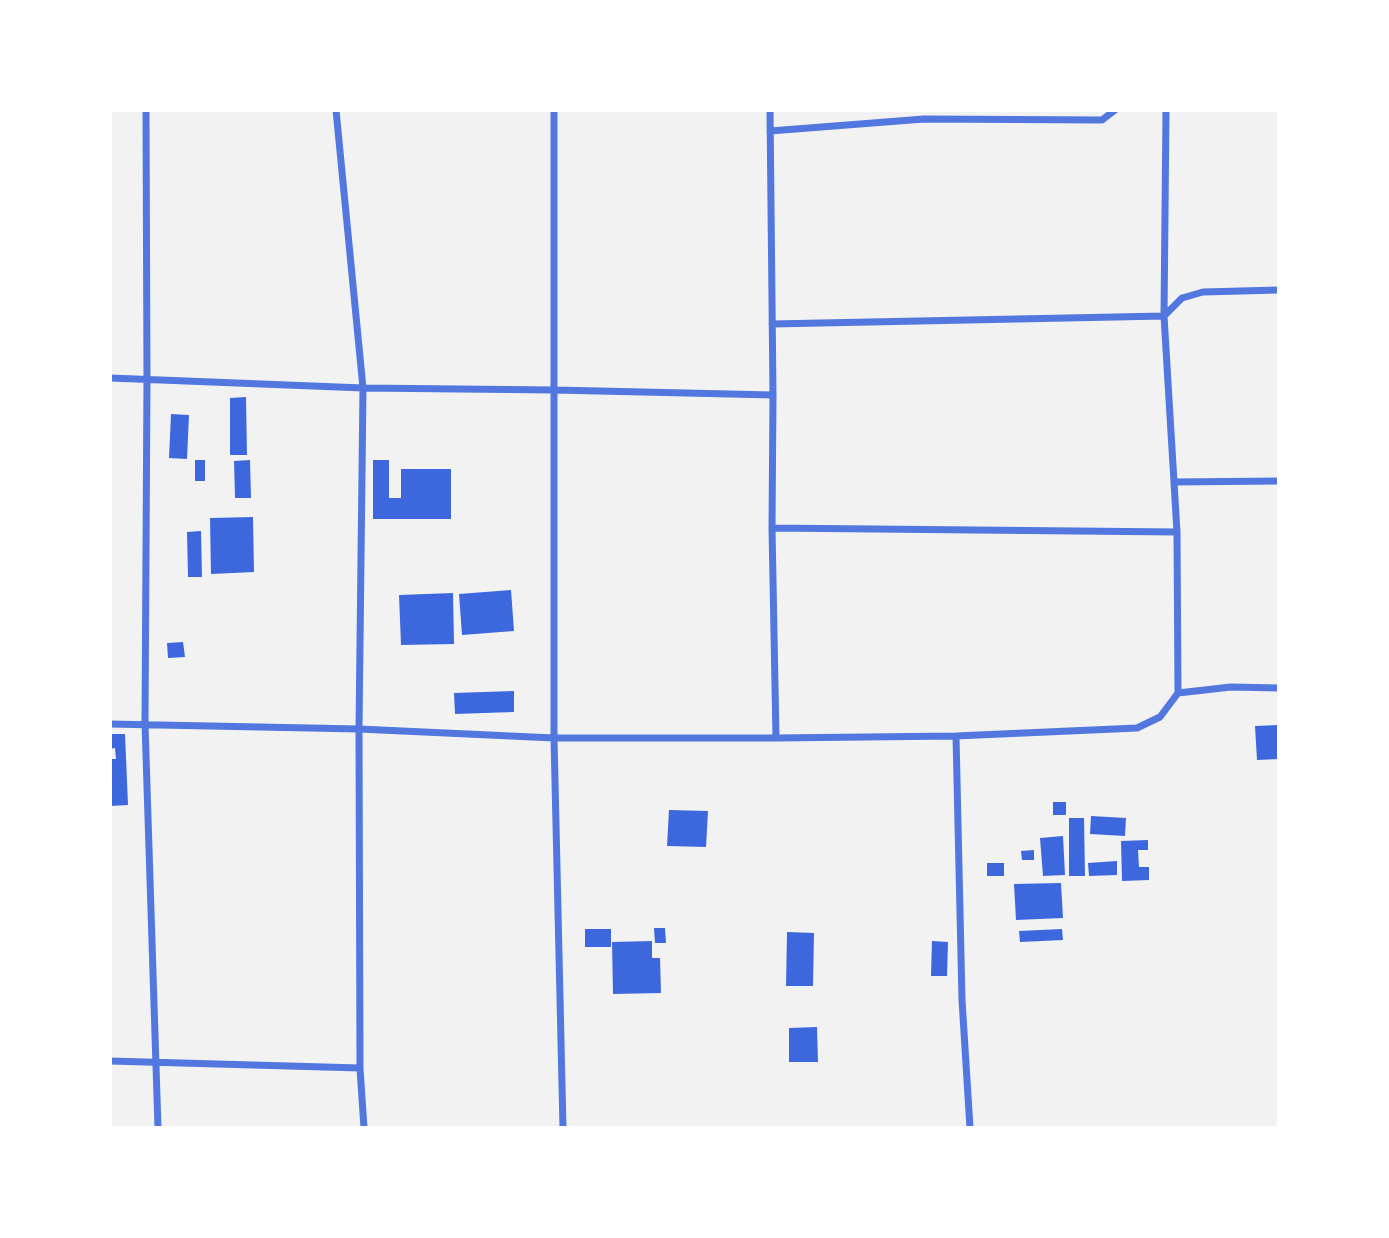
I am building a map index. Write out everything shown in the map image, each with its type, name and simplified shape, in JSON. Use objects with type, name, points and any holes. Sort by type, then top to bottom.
[{"type":"street","points":[[146,110],[145,724],[158,1128]]},
{"type":"street","points":[[336,110],[363,388],[359,729],[360,1068],[363,1128]]},
{"type":"street","points":[[554,110],[554,738],[563,1128]]},
{"type":"street","points":[[769,110],[776,738]]},
{"type":"street","points":[[770,131],[924,119],[1102,120],[1115,110]]},
{"type":"street","points":[[110,724],[359,729],[554,738],[776,738],[956,736],[1137,727],[1160,716],[1178,693],[1177,532],[1164,316],[1166,110]]},
{"type":"street","points":[[772,324],[1164,316],[1182,298],[1203,292],[1279,290]]},
{"type":"street","points":[[110,378],[363,388],[773,395]]},
{"type":"street","points":[[1174,482],[1279,481]]},
{"type":"street","points":[[772,528],[1177,532]]},
{"type":"street","points":[[1178,693],[1231,687],[1279,688]]},
{"type":"street","points":[[956,736],[962,1000],[970,1128]]},
{"type":"street","points":[[110,1061],[360,1068]]},
{"type":"building","points":[[246,397],[247,455],[230,455],[230,398]]},
{"type":"building","points":[[171,414],[189,415],[187,459],[169,458]]},
{"type":"building","points":[[195,460],[205,460],[205,481],[195,481]]},
{"type":"building","points":[[250,460],[251,498],[235,498],[234,461]]},
{"type":"building","points":[[373,460],[389,460],[389,498],[401,498],[401,469],[451,469],[451,519],[373,519]]},
{"type":"building","points":[[253,517],[254,572],[211,574],[210,518]]},
{"type":"building","points":[[201,531],[202,577],[188,577],[187,532]]},
{"type":"building","points":[[511,590],[514,631],[462,635],[459,594]]},
{"type":"building","points":[[453,593],[454,644],[401,645],[399,595]]},
{"type":"building","points":[[183,642],[185,657],[168,658],[167,643]]},
{"type":"building","points":[[514,691],[514,712],[455,714],[454,693]]},
{"type":"building","points":[[1279,725],[1279,759],[1257,760],[1255,726]]},
{"type":"building","points":[[110,734],[125,734],[128,805],[110,806],[110,759],[116,759],[115,748],[110,749]]},
{"type":"building","points":[[1053,802],[1066,802],[1066,815],[1053,815]]},
{"type":"building","points":[[669,810],[708,811],[706,847],[667,846]]},
{"type":"building","points":[[1091,816],[1126,818],[1125,836],[1090,834]]},
{"type":"building","points":[[1069,818],[1084,818],[1085,876],[1069,876]]},
{"type":"building","points":[[1063,836],[1065,875],[1043,876],[1040,838]]},
{"type":"building","points":[[1148,840],[1148,850],[1138,850],[1139,867],[1149,867],[1149,880],[1122,881],[1121,841]]},
{"type":"building","points":[[1034,850],[1034,860],[1022,860],[1021,851]]},
{"type":"building","points":[[1117,861],[1117,875],[1089,876],[1088,863]]},
{"type":"building","points":[[987,863],[1004,863],[1004,876],[987,876]]},
{"type":"building","points":[[1061,883],[1063,918],[1016,920],[1014,884]]},
{"type":"building","points":[[654,928],[665,928],[666,943],[655,943]]},
{"type":"building","points":[[585,929],[611,929],[611,947],[585,947]]},
{"type":"building","points":[[1062,929],[1063,940],[1020,942],[1019,931]]},
{"type":"building","points":[[787,932],[814,933],[813,986],[786,986]]},
{"type":"building","points":[[652,941],[652,958],[660,958],[661,993],[613,994],[612,942]]},
{"type":"building","points":[[932,941],[948,942],[947,976],[931,976]]},
{"type":"building","points":[[817,1027],[818,1062],[789,1062],[789,1028]]}]
